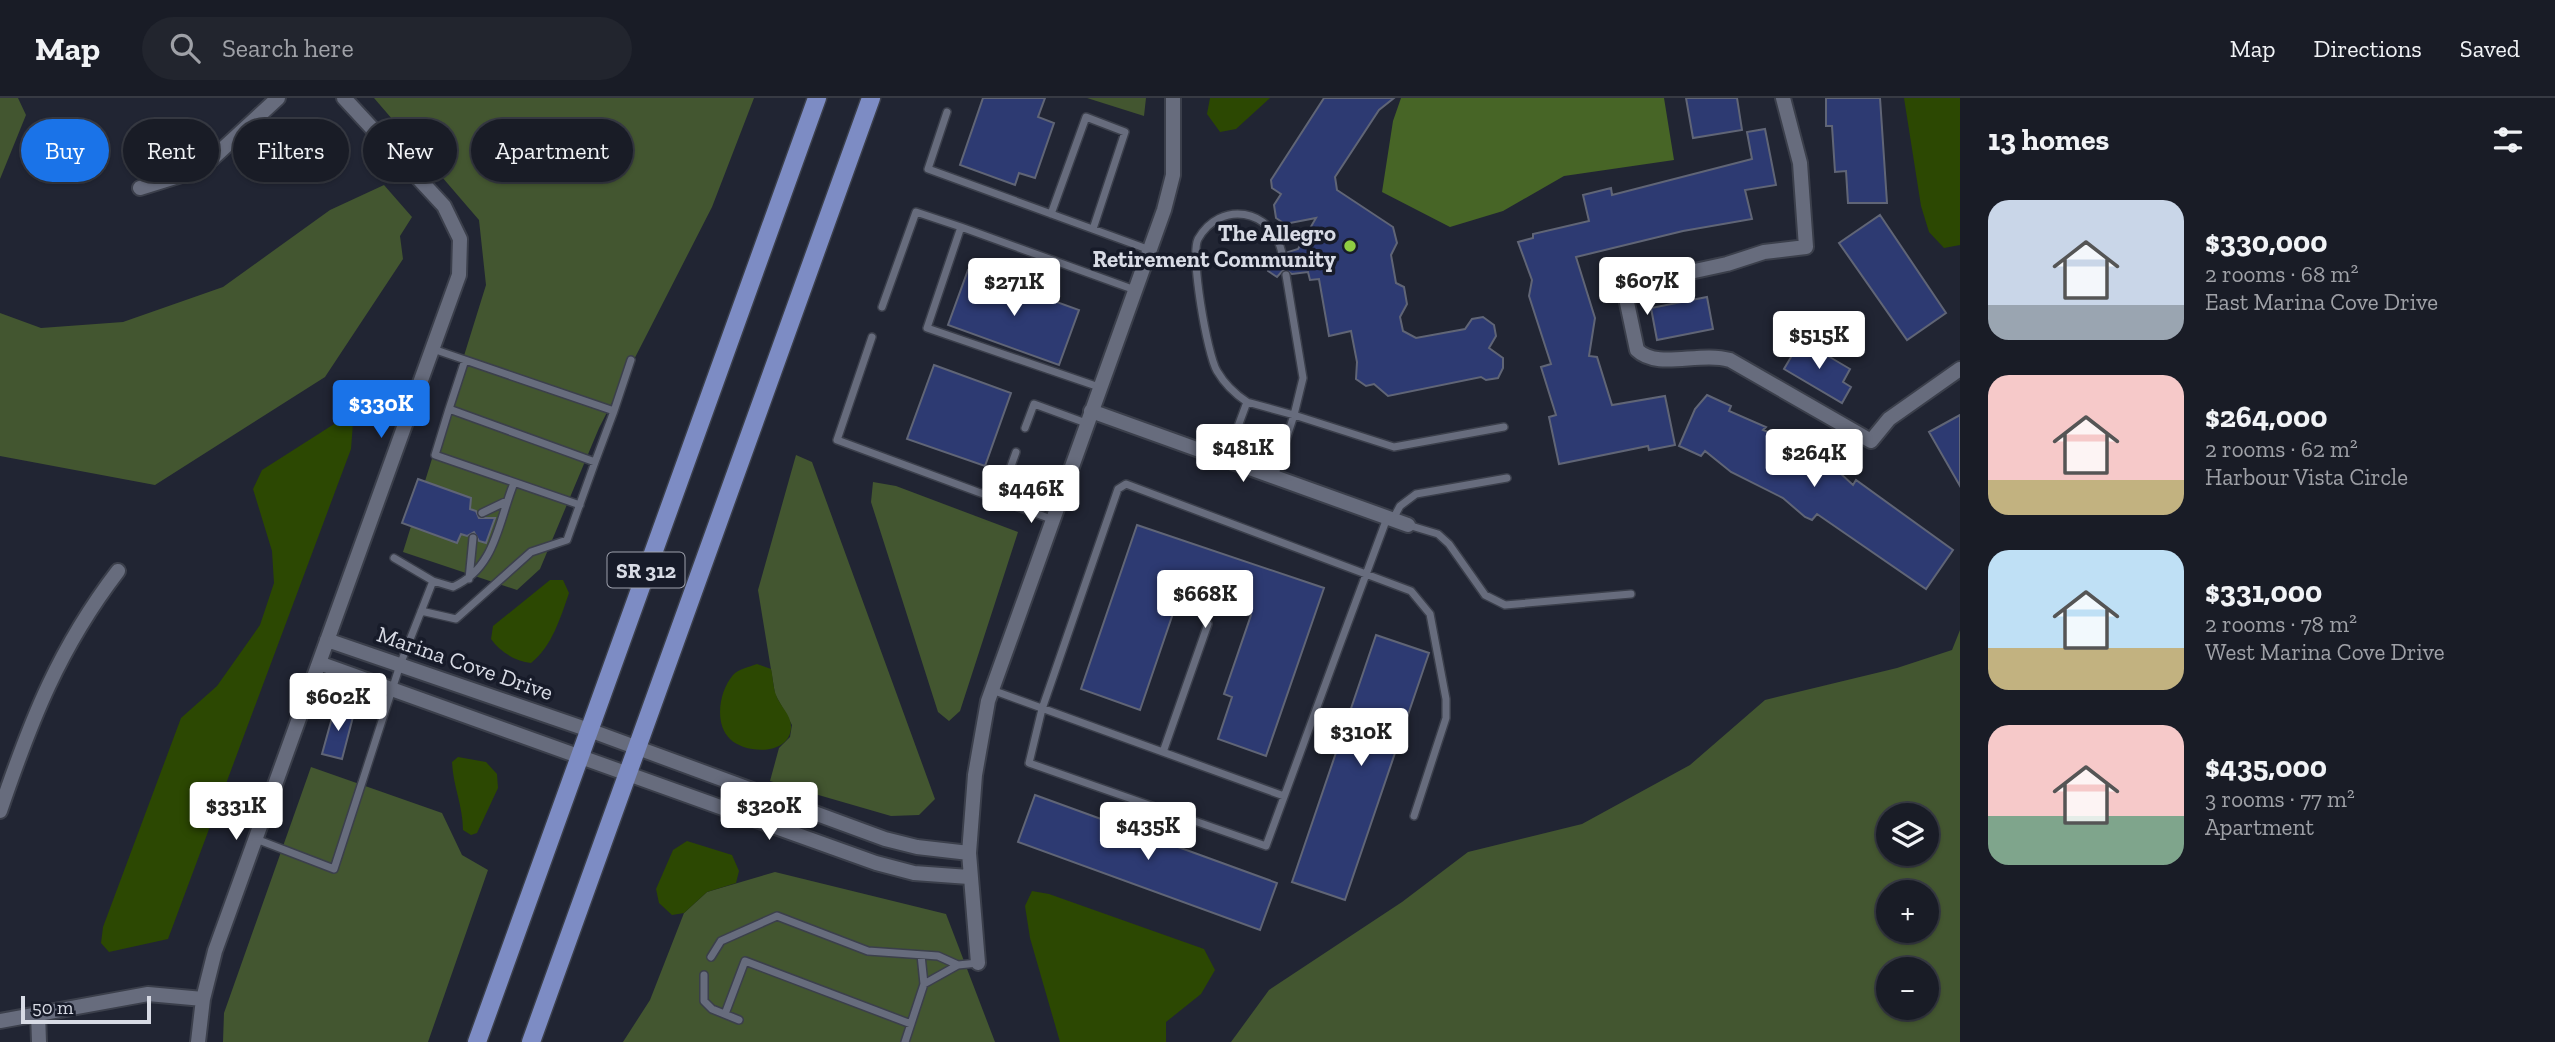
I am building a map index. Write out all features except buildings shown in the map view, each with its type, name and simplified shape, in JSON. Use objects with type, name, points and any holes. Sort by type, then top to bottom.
[{"type":"main road","name":"SR 312","points":[[477,1042],[817,98]]},
{"type":"main road","name":"SR 312","points":[[531,1042],[870,98]]},
{"type":"street","points":[[140,188],[201,169],[278,98]]},
{"type":"street","points":[[198,1042],[203,999],[215,951],[459,275],[461,258],[456,228],[444,206],[344,98]]},
{"type":"street","points":[[978,962],[969,853],[975,775],[992,690],[1051,519],[1150,250],[1173,175],[1173,98]]},
{"type":"street","points":[[1783,98],[1800,163],[1806,247],[1764,252],[1727,264],[1635,284],[1626,298],[1637,350],[1654,359],[1713,355],[1730,360],[1871,441],[1889,419],[1960,369]]},
{"type":"street","points":[[1088,417],[1226,459],[1408,525]]},
{"type":"street","points":[[0,811],[25,736],[55,668],[89,609],[118,571]]},
{"type":"street","points":[[323,651],[392,689],[876,863],[914,873],[970,877]]},
{"type":"street","name":"Marina Cove Drive","points":[[323,651],[400,665],[637,747],[884,839],[917,847],[969,853]]},
{"type":"street","points":[[0,1021],[148,994],[203,999]]},
{"type":"street","points":[[38,1013],[40,1042]]},
{"type":"lane","points":[[947,112],[928,169],[1150,250]]},
{"type":"lane","points":[[1051,214],[1086,117],[1125,132],[1093,229]]},
{"type":"lane","points":[[882,307],[916,212],[1135,290]]},
{"type":"lane","points":[[1282,253],[1278,237],[1263,220],[1240,214],[1225,217],[1206,229],[1194,250],[1215,369],[1236,395],[1247,402],[1394,447],[1504,427]]},
{"type":"lane","points":[[961,227],[927,328],[1099,387]]},
{"type":"lane","points":[[1274,477],[1303,378],[1286,275]]},
{"type":"lane","points":[[872,337],[837,440],[1051,519]]},
{"type":"lane","points":[[433,349],[614,411]]},
{"type":"lane","points":[[465,360],[435,455],[580,505]]},
{"type":"lane","points":[[421,611],[456,619],[531,552],[567,540],[631,360]]},
{"type":"lane","points":[[1226,459],[1247,402]]},
{"type":"lane","points":[[1025,428],[1034,404],[1088,417]]},
{"type":"lane","points":[[449,409],[595,462]]},
{"type":"lane","points":[[999,500],[1016,452]]},
{"type":"lane","points":[[1414,816],[1446,718],[1446,699],[1430,614],[1411,592],[1366,573],[1126,484],[1118,489],[1042,709],[1029,763],[1266,846],[1366,573],[1389,519],[1400,506],[1416,495],[1507,478]]},
{"type":"lane","points":[[394,558],[433,581],[453,587],[469,580],[491,553],[514,483]]},
{"type":"lane","points":[[482,513],[507,500]]},
{"type":"lane","points":[[1408,525],[1438,534],[1449,544],[1485,595],[1505,605],[1631,594]]},
{"type":"lane","points":[[469,580],[473,538]]},
{"type":"lane","points":[[256,839],[334,869],[400,665],[433,581]]},
{"type":"lane","points":[[1163,752],[1208,624]]},
{"type":"lane","points":[[992,690],[1284,796]]},
{"type":"lane","points":[[711,957],[721,941],[777,916],[868,951],[938,956],[958,965]]},
{"type":"lane","points":[[905,1042],[924,984],[921,955]]},
{"type":"lane","points":[[725,1014],[745,961],[911,1024]]},
{"type":"lane","points":[[924,984],[958,965],[978,962]]},
{"type":"lane","points":[[704,975],[704,1001],[712,1009],[739,1020]]},
{"type":"shaded area","points":[[0,98],[18,98],[26,115],[24,119],[21,119],[21,127],[0,179]]},
{"type":"shaded area","points":[[374,98],[754,98],[712,207],[599,428],[540,569],[517,590],[403,552],[486,285],[479,220],[446,182],[457,182],[457,119],[392,119]]},
{"type":"shaded area","points":[[1087,98],[1146,98],[1144,116]]},
{"type":"shaded area","points":[[1210,98],[1270,98],[1236,129],[1220,132],[1207,114]]},
{"type":"shaded area","points":[[1401,98],[1664,98],[1674,160],[1564,176],[1503,211],[1450,227],[1382,192],[1393,121]]},
{"type":"shaded area","points":[[1904,98],[1960,98],[1960,245],[1944,248],[1929,232],[1921,206]]},
{"type":"shaded area","points":[[384,185],[412,217],[400,236],[403,259],[325,377],[155,485],[0,456],[0,313],[41,328],[123,322],[223,287],[330,210]]},
{"type":"shaded area","points":[[342,419],[353,423],[351,449],[168,939],[109,952],[101,943],[103,927],[181,718],[217,686],[260,625],[274,583],[272,551],[253,489],[262,470]]},
{"type":"shaded area","points":[[796,455],[812,462],[935,799],[919,815],[891,816],[770,781],[779,748],[790,737],[792,725],[775,694],[758,590]]},
{"type":"shaded area","points":[[873,482],[896,486],[1018,532],[960,711],[949,721],[938,712],[871,502]]},
{"type":"shaded area","points":[[550,580],[563,580],[569,593],[555,631],[545,649],[531,663],[503,652],[491,639],[493,626]]},
{"type":"shaded area","points":[[1960,630],[1960,1042],[1231,1042],[1269,990],[1402,902],[1468,852],[1582,824],[1690,765],[1765,700],[1897,668],[1952,650]]},
{"type":"shaded area","points":[[757,664],[771,669],[776,695],[791,724],[783,744],[765,750],[746,748],[730,739],[725,733],[720,716],[722,698],[728,682],[738,671]]},
{"type":"shaded area","points":[[458,757],[486,762],[497,774],[498,788],[477,833],[471,835],[463,830],[454,779],[452,762]]},
{"type":"shaded area","points":[[311,767],[442,813],[462,855],[488,870],[428,1042],[223,1042],[224,1013]]},
{"type":"shaded area","points":[[687,841],[732,855],[739,871],[736,883],[707,892],[684,913],[672,915],[659,903],[656,889],[673,850]]},
{"type":"shaded area","points":[[775,872],[946,914],[995,1042],[623,1042],[650,1000],[684,913],[707,892]]},
{"type":"shaded area","points":[[1032,891],[1049,894],[1204,949],[1215,970],[1201,994],[1166,1022],[1166,1042],[1060,1042],[1030,938],[1025,906]]},
{"type":"place","name":"The Allegro Retirement Community","points":[[1350,246]]}]
